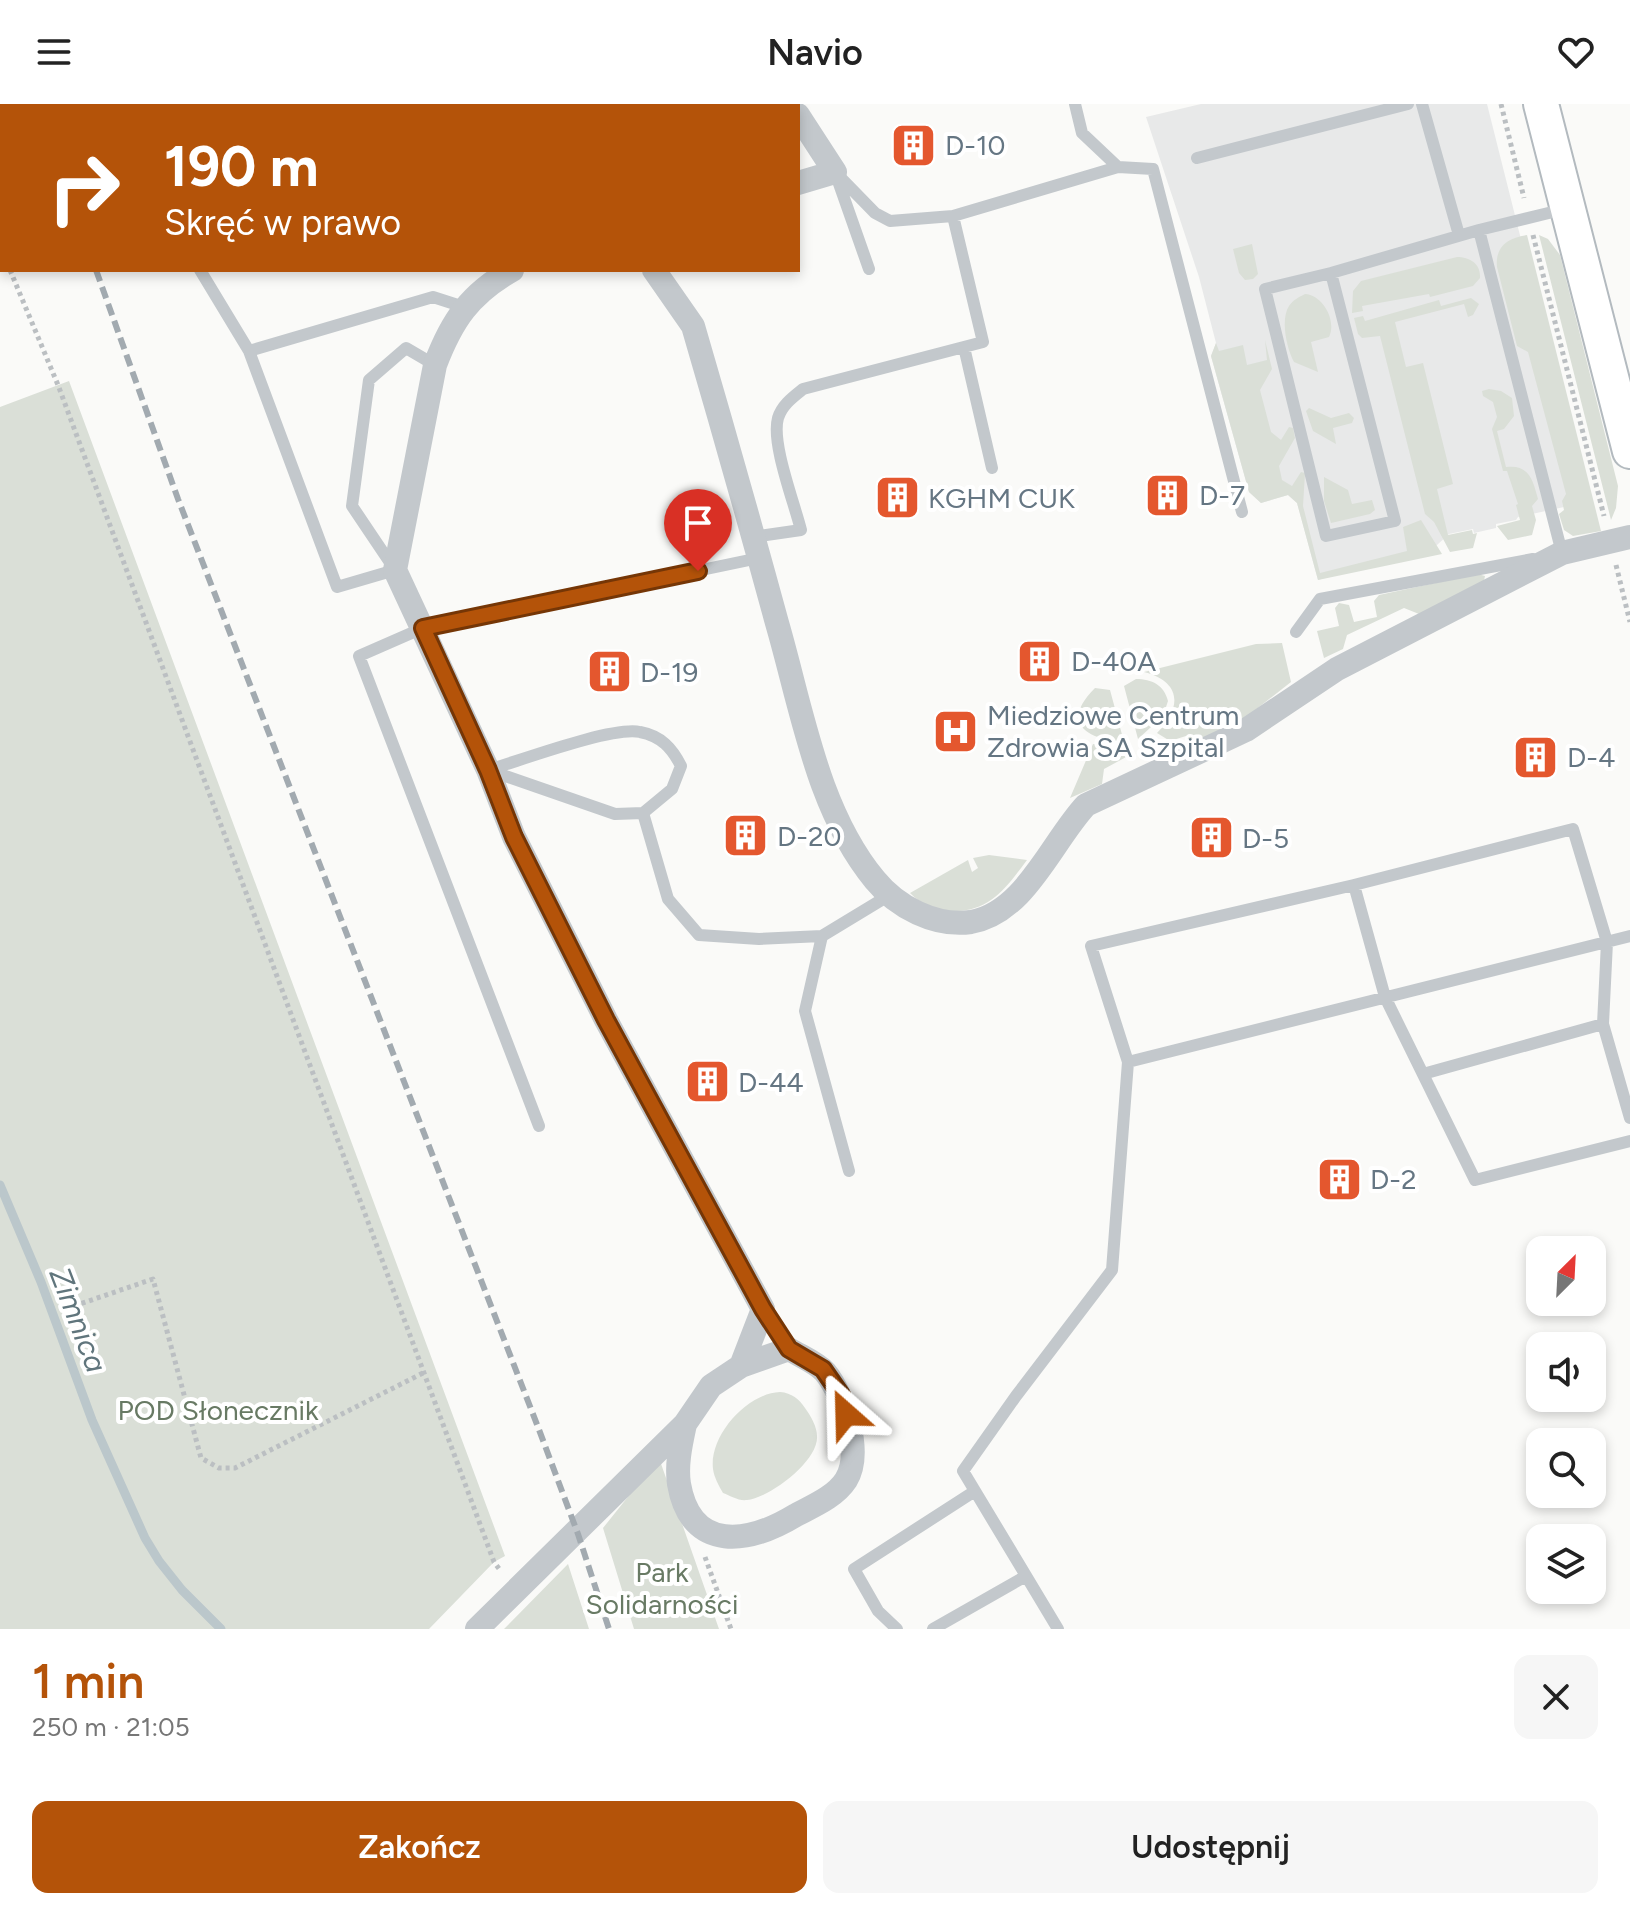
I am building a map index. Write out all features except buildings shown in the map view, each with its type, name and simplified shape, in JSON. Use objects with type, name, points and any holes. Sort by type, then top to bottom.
[{"type":"street","points":[[1541,104],[1630,451]]},
{"type":"street","points":[[800,118],[835,172],[800,182]]},
{"type":"street","points":[[508,272],[490,282],[464,307],[446,335],[435,365],[395,570],[488,770],[514,837],[606,1020],[763,1309],[789,1349],[823,1369],[841,1395],[850,1433],[852,1462],[846,1479],[835,1493],[777,1526],[746,1536],[724,1538],[691,1519],[679,1484],[679,1455],[685,1424]]},
{"type":"street","points":[[655,272],[693,326],[827,799],[873,878],[888,896],[916,912],[945,922],[972,922],[998,913],[1021,892],[1069,823],[1086,805],[1246,730],[1337,669],[1562,553],[1620,540]]},
{"type":"street","points":[[741,1366],[763,1309]]},
{"type":"street","points":[[477,1629],[685,1424],[711,1386],[741,1366],[789,1349]]},
{"type":"lane","points":[[1075,104],[1082,133],[1118,167]]},
{"type":"lane","points":[[1197,158],[1408,104]]},
{"type":"lane","points":[[1422,104],[1459,235]]},
{"type":"lane","points":[[835,172],[875,213],[890,221],[953,216],[1118,167],[1153,169],[1242,512]]},
{"type":"lane","points":[[835,172],[869,269]]},
{"type":"lane","points":[[1331,273],[1395,521],[1326,536],[1265,289],[1568,208]]},
{"type":"lane","points":[[539,1126],[359,656],[423,628],[756,547],[801,530],[777,439],[779,417],[787,401],[803,389],[983,342],[953,216]]},
{"type":"lane","points":[[1296,632],[1320,599],[1562,553],[1479,230]]},
{"type":"lane","points":[[201,272],[249,351],[337,587],[395,570],[352,506],[369,380],[406,348],[435,365]]},
{"type":"lane","points":[[249,351],[433,297],[464,307]]},
{"type":"lane","points":[[964,347],[992,468]]},
{"type":"lane","points":[[616,732],[640,732],[671,746],[681,766],[672,789],[643,813],[615,814],[488,770],[616,732]]},
{"type":"lane","points":[[643,813],[668,899],[699,935],[759,939],[822,936],[888,896]]},
{"type":"lane","points":[[1058,1629],[963,1471],[1112,1270],[1128,1062],[1091,946],[1354,885],[1573,829],[1607,942],[1603,1024],[1630,1118]]},
{"type":"lane","points":[[1354,885],[1385,997],[1475,1180],[1630,1141]]},
{"type":"lane","points":[[822,936],[805,1011],[849,1171]]},
{"type":"lane","points":[[1128,1062],[1630,936]]},
{"type":"lane","points":[[1423,1074],[1603,1024]]},
{"type":"lane","points":[[897,1629],[878,1611],[854,1569],[975,1491]]},
{"type":"lane","points":[[933,1629],[1026,1576]]},
{"type":"path","points":[[1501,104],[1529,218],[1620,540],[1630,622]]},
{"type":"path","points":[[11,272],[58,385],[494,1562],[516,1590]]},
{"type":"path","points":[[74,1306],[153,1279],[201,1458],[219,1468],[235,1468],[425,1372]]},
{"type":"path","points":[[691,1519],[731,1629]]},
{"type":"shaded area","points":[[1201,104],[1487,104],[1587,502],[1518,517],[1496,524],[1496,528],[1449,534],[1437,545],[1318,580],[1297,503],[1288,495],[1261,503],[1249,492],[1211,356],[1216,343],[1199,277],[1146,117]]},
{"type":"green space","points":[[1527,235],[1601,531],[1573,536],[1564,530],[1559,514],[1564,510],[1562,501],[1566,494],[1528,352],[1517,346],[1497,267],[1498,254],[1504,244]]},
{"type":"green space","points":[[1539,235],[1548,239],[1560,255],[1618,486],[1616,508],[1611,520]]},
{"type":"green space","points":[[1252,244],[1258,274],[1253,279],[1245,280],[1239,273],[1233,249]]},
{"type":"green space","points":[[1457,257],[1466,258],[1477,265],[1480,278],[1473,286],[1430,297],[1429,294],[1362,306],[1363,311],[1352,313],[1353,291],[1361,281]]},
{"type":"green space","points":[[1305,294],[1312,295],[1323,304],[1330,317],[1329,337],[1311,342],[1318,372],[1294,362],[1286,334],[1286,312],[1294,300]]},
{"type":"green space","points":[[1471,298],[1479,304],[1473,315],[1468,317],[1464,304],[1395,322],[1406,367],[1423,363],[1453,484],[1437,489],[1448,535],[1472,530],[1473,534],[1477,533],[1473,548],[1450,552],[1434,522],[1425,514],[1380,336],[1362,338],[1354,318],[1363,316],[1365,321],[1439,300],[1441,306]]},
{"type":"green space","points":[[1265,340],[1272,369],[1260,390],[1271,432],[1281,440],[1289,427],[1293,428],[1295,438],[1279,466],[1282,480],[1292,486],[1301,472],[1305,473],[1303,506],[1320,573],[1407,551],[1403,527],[1421,520],[1442,554],[1318,580],[1297,503],[1288,495],[1261,503],[1249,492],[1211,356],[1216,343],[1219,351],[1243,345],[1247,365],[1267,360]]},
{"type":"green space","name":"POD Słonecznik","points":[[69,381],[505,1556],[494,1562],[429,1629],[0,1629],[0,407]]},
{"type":"green space","points":[[1482,391],[1501,391],[1512,398],[1514,416],[1504,429],[1497,431],[1506,467],[1525,471],[1534,486],[1538,499],[1532,506],[1536,520],[1532,535],[1508,540],[1497,526],[1520,520],[1518,504],[1507,471],[1503,471],[1492,429],[1497,417],[1493,402],[1483,396]]},
{"type":"green space","points":[[1309,408],[1331,418],[1349,413],[1354,418],[1352,423],[1333,428],[1336,444],[1313,431],[1306,411]]},
{"type":"green space","points":[[1324,477],[1348,490],[1352,504],[1372,500],[1375,510],[1370,514],[1331,523],[1324,501]]},
{"type":"green space","points":[[1478,574],[1485,576],[1484,581],[1419,614],[1404,608],[1347,635],[1343,649],[1324,658],[1317,631],[1339,626],[1335,608],[1339,603],[1349,605],[1354,622],[1377,617],[1374,601],[1379,595]]},
{"type":"green space","points":[[1282,643],[1291,682],[1245,718],[1190,744],[1186,736],[1170,741],[1157,733],[1171,714],[1174,697],[1166,682],[1144,672],[1256,644]]},
{"type":"green space","points":[[1136,679],[1156,684],[1164,691],[1168,701],[1163,716],[1138,739],[1124,686]]},
{"type":"green space","points":[[1095,688],[1110,690],[1124,742],[1099,737],[1082,727],[1079,711]]},
{"type":"green space","points":[[1093,744],[1126,749],[1128,756],[1104,769],[1102,784],[1070,798]]},
{"type":"green space","points":[[989,855],[1027,860],[1004,889],[976,908],[944,910],[928,906],[910,893],[968,860],[972,872],[978,868],[973,858]]},
{"type":"green space","points":[[780,1392],[798,1399],[813,1422],[817,1436],[810,1456],[791,1477],[768,1493],[741,1500],[723,1493],[713,1469],[713,1456],[724,1430],[755,1400]]},
{"type":"green space","name":"Park Solidarności","points":[[659,1458],[719,1629],[634,1629],[603,1528]]},
{"type":"green space","points":[[568,1564],[589,1629],[504,1629]]},
{"type":"waterway","name":"Zimnica","points":[[0,1185],[41,1282],[92,1420],[145,1538],[182,1590],[221,1629]]},
{"type":"railway","points":[[97,272],[178,499],[538,1427],[609,1629]]},
{"type":"place","name":"D-10","points":[[914,145]]},
{"type":"place","name":"D-7","points":[[1168,495]]},
{"type":"place","name":"KGHM CUK","points":[[897,498]]},
{"type":"place","name":"D-40A","points":[[1040,661]]},
{"type":"place","name":"D-19","points":[[609,672]]},
{"type":"place","name":"Miedziowe Centrum Zdrowia SA Szpital","points":[[956,731]]},
{"type":"place","name":"D-4","points":[[1536,757]]},
{"type":"place","name":"D-20","points":[[746,836]]},
{"type":"place","name":"D-5","points":[[1211,838]]},
{"type":"place","name":"D-44","points":[[707,1082]]},
{"type":"place","name":"D-2","points":[[1339,1179]]},
{"type":"route","points":[[698,571],[423,628],[488,770],[514,837],[606,1020],[763,1309],[789,1349],[823,1369],[841,1395],[846,1414]]}]
